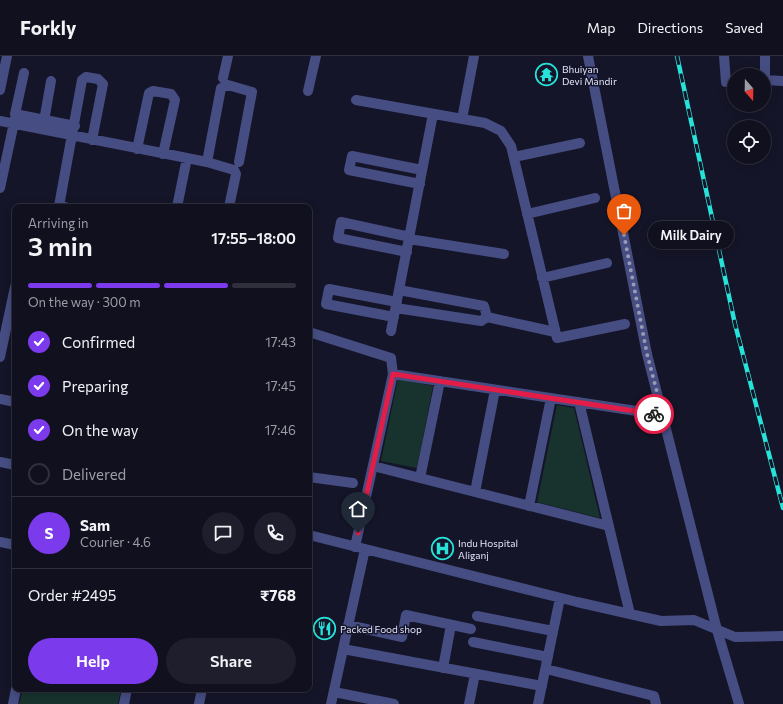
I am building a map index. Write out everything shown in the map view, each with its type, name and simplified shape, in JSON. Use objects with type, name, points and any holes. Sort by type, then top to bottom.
[{"type":"street","points":[[0,90],[8,56]]},
{"type":"street","points":[[223,78],[228,56]]},
{"type":"street","points":[[308,91],[316,56]]},
{"type":"street","points":[[462,119],[474,56]]},
{"type":"street","points":[[588,56],[647,354],[717,630],[738,704]]},
{"type":"street","points":[[724,56],[727,82]]},
{"type":"street","points":[[764,56],[764,68]]},
{"type":"street","points":[[0,188],[24,73]]},
{"type":"street","points":[[62,204],[83,78],[98,79],[101,81],[103,87],[92,140]]},
{"type":"street","points":[[771,80],[783,80]]},
{"type":"street","points":[[44,121],[51,81]]},
{"type":"street","points":[[207,162],[221,88],[228,85],[252,92],[240,162]]},
{"type":"street","points":[[137,149],[149,93],[153,91],[171,94],[175,100],[163,154]]},
{"type":"street","points":[[356,100],[485,123],[501,131],[511,146],[514,157],[557,338],[625,324]]},
{"type":"street","points":[[391,331],[433,114]]},
{"type":"street","points":[[14,119],[74,131]]},
{"type":"street","points":[[0,121],[14,119],[44,121],[74,131],[92,140],[207,162],[236,172],[230,204]]},
{"type":"street","points":[[514,157],[580,143]]},
{"type":"street","points":[[420,184],[349,170],[352,156],[422,170]]},
{"type":"street","points":[[178,204],[187,158]]},
{"type":"street","points":[[527,214],[595,198]]},
{"type":"street","points":[[407,252],[338,238],[341,222],[409,238],[504,254]]},
{"type":"street","points":[[542,278],[607,263]]},
{"type":"street","points":[[396,309],[329,289],[326,304],[396,309],[481,321],[487,317],[555,332]]},
{"type":"street","points":[[399,290],[484,306],[487,317]]},
{"type":"street","points":[[0,357],[12,301]]},
{"type":"street","points":[[312,333],[390,358],[393,374],[355,547]]},
{"type":"street","points":[[393,374],[663,415]]},
{"type":"street","points":[[420,478],[440,381]]},
{"type":"street","points":[[475,492],[495,390]]},
{"type":"street","points":[[529,506],[551,398]]},
{"type":"street","points":[[0,399],[12,401]]},
{"type":"street","points":[[579,402],[630,614]]},
{"type":"street","points":[[0,462],[12,464]]},
{"type":"street","points":[[373,466],[609,526]]},
{"type":"street","points":[[312,477],[352,483]]},
{"type":"street","points":[[312,536],[560,598],[661,621],[694,620],[735,637],[783,636]]},
{"type":"street","points":[[0,542],[12,544]]},
{"type":"street","points":[[331,704],[365,549]]},
{"type":"street","points":[[538,704],[560,598]]},
{"type":"street","points":[[348,624],[402,637],[406,615],[471,630]]},
{"type":"street","points":[[477,616],[553,631]]},
{"type":"street","points":[[443,668],[451,625]]},
{"type":"street","points":[[473,642],[548,656]]},
{"type":"street","points":[[343,650],[542,686]]},
{"type":"street","points":[[546,669],[654,696],[656,704]]},
{"type":"street","points":[[469,704],[475,674]]},
{"type":"street","points":[[13,704],[15,692]]},
{"type":"street","points":[[124,704],[127,692]]},
{"type":"street","points":[[199,704],[201,692]]},
{"type":"street","points":[[334,692],[394,704]]},
{"type":"green space","points":[[398,379],[433,386],[417,468],[381,461]]},
{"type":"green space","points":[[557,405],[574,408],[600,518],[537,502]]},
{"type":"green space","points":[[22,692],[120,692],[118,704],[19,704]]},
{"type":"railway","points":[[677,56],[735,324],[783,508]]},
{"type":"way so far","points":[[624,235],[647,354],[663,415],[654,414]]},
{"type":"place","name":"Bhuiyan Devi Mandir","points":[[547,75]]},
{"type":"place","name":"Milk Dairy","points":[[624,235]]},
{"type":"place","name":"Indu Hospital Aliganj","points":[[442,549]]},
{"type":"place","name":"Packed Food shop","points":[[325,629]]},
{"type":"route","points":[[358,533],[393,374],[654,414]]}]
